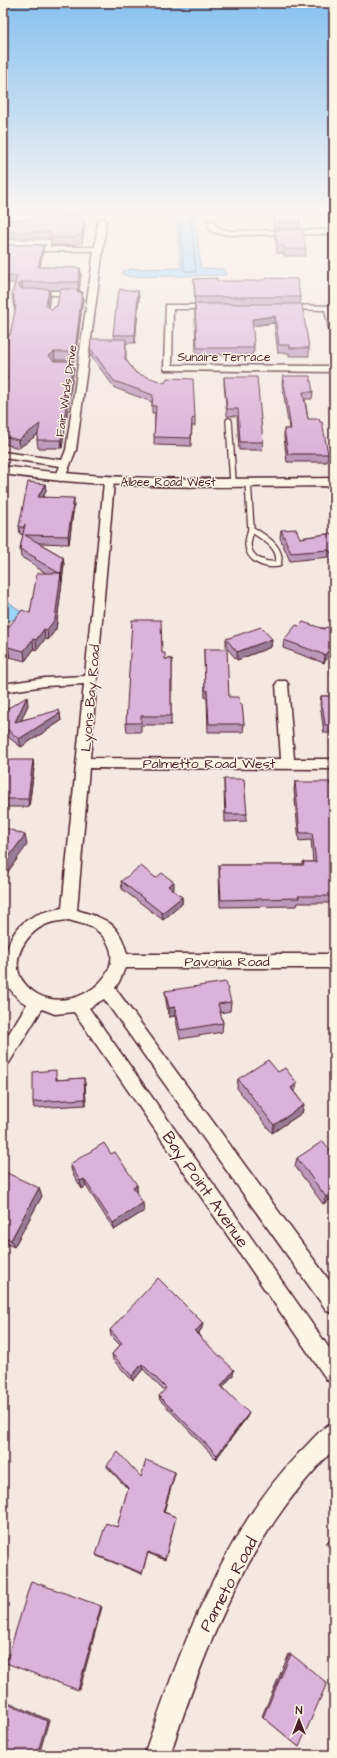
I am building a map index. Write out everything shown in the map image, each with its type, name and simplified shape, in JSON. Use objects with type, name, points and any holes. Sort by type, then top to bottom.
[{"type":"street","name":"Fair Winds Drive","points":[[60,478],[71,450],[79,364],[93,289]]},
{"type":"street","points":[[23,293],[56,296],[92,293]]},
{"type":"street","name":"Sunaire Terrace","points":[[225,307],[169,307],[168,368],[334,369]]},
{"type":"street","points":[[273,307],[329,308],[334,333]]},
{"type":"street","points":[[3,455],[66,464]]},
{"type":"street","name":"Albee Road West","points":[[3,470],[60,478],[109,482],[334,482]]},
{"type":"street","name":"Lyons Bay Road","points":[[69,914],[109,482]]},
{"type":"street","points":[[3,688],[45,682],[91,680]]},
{"type":"street","points":[[282,684],[288,763]]},
{"type":"street","name":"Palmetto Road West","points":[[84,763],[334,764]]},
{"type":"street","points":[[69,914],[90,918],[100,923],[112,933],[118,946],[120,961],[118,972],[106,989],[91,1000],[78,1005],[64,1007],[50,1006],[37,1002],[23,994],[14,983],[9,970],[9,956],[14,942],[24,930],[42,919],[69,914]]},
{"type":"street","name":"Pavonia Road","points":[[120,961],[334,961]]},
{"type":"street","points":[[106,989],[334,1304]]},
{"type":"street","points":[[3,1058],[37,1002]]},
{"type":"street","name":"Bay Point Avenue","points":[[78,1005],[334,1373]]},
{"type":"street","name":"Pameto Road","points":[[157,1755],[177,1694],[199,1638],[211,1611],[237,1563],[280,1491],[308,1459],[334,1433]]},
{"type":"lane","points":[[229,421],[232,482]]},
{"type":"lane","points":[[248,482],[251,529],[248,546],[253,557],[269,565],[278,564],[279,558],[276,550],[268,540],[251,529]]},
{"type":"water","points":[[3,597],[21,612],[19,618],[3,622]]},
{"type":"building","points":[[14,289],[49,289],[46,305],[51,309],[57,306],[60,289],[77,289],[77,292],[82,292],[75,352],[54,352],[49,356],[54,361],[73,361],[61,440],[37,440],[40,424],[18,440],[3,436],[3,381],[8,378],[3,378],[3,336],[10,335],[16,306],[14,306],[15,301],[13,301],[14,295],[12,295]]},
{"type":"building","points":[[120,289],[138,291],[135,335],[113,335],[117,297]]},
{"type":"building","points":[[195,289],[299,289],[300,297],[195,297]]},
{"type":"building","points":[[195,304],[302,304],[309,348],[290,348],[290,345],[279,345],[275,316],[252,319],[253,348],[197,348]]},
{"type":"building","points":[[91,339],[126,339],[125,359],[136,373],[165,383],[167,378],[193,379],[195,418],[192,419],[191,438],[154,437],[156,406],[152,406],[153,395],[114,381],[90,348]]},
{"type":"building","points":[[283,376],[310,376],[313,392],[303,392],[308,419],[319,419],[320,422],[322,422],[328,454],[288,454],[284,429],[291,429]]},
{"type":"building","points":[[224,377],[257,377],[263,442],[240,442],[238,409],[227,409]]},
{"type":"building","points":[[28,482],[45,484],[38,497],[74,498],[68,536],[25,535],[63,557],[61,574],[20,549],[25,524],[23,528],[19,526]]},
{"type":"building","points":[[296,529],[300,538],[334,533],[334,557],[329,550],[291,553],[281,530]]},
{"type":"building","points":[[37,573],[61,573],[55,619],[47,630],[44,629],[36,640],[33,639],[24,651],[8,647],[3,649],[3,634],[22,610],[30,613]]},
{"type":"building","points":[[132,620],[161,620],[162,653],[165,653],[165,659],[172,659],[171,716],[141,716],[141,723],[126,723]]},
{"type":"building","points":[[303,622],[324,629],[326,627],[334,629],[334,643],[325,655],[284,640],[296,625],[299,626]]},
{"type":"building","points":[[261,627],[272,639],[237,652],[226,639]]},
{"type":"building","points":[[204,649],[227,649],[229,697],[239,697],[240,704],[242,704],[244,724],[209,724],[207,690],[205,690]]},
{"type":"building","points":[[331,660],[334,660],[334,677]]},
{"type":"building","points":[[321,696],[334,696],[334,725],[325,725]]},
{"type":"building","points":[[27,697],[15,722],[59,710],[60,713],[19,739],[3,726],[3,711]]},
{"type":"building","points":[[5,760],[33,760],[28,799],[3,799],[3,772]]},
{"type":"building","points":[[224,779],[244,779],[247,814],[226,814]]},
{"type":"building","points":[[295,782],[330,782],[330,785],[334,785],[334,896],[298,896],[299,898],[221,900],[219,865],[304,865],[303,862],[316,862],[312,833],[300,833]]},
{"type":"building","points":[[3,827],[25,835],[3,865]]},
{"type":"building","points":[[141,866],[156,878],[162,873],[174,882],[168,886],[182,897],[162,913],[121,881]]},
{"type":"building","points":[[226,982],[231,1002],[218,1004],[223,1023],[180,1030],[175,1007],[169,1008],[165,991]]},
{"type":"building","points":[[268,1060],[278,1072],[285,1068],[297,1083],[291,1088],[304,1105],[274,1125],[238,1079]]},
{"type":"building","points":[[56,1070],[56,1080],[84,1078],[85,1099],[33,1102],[33,1072]]},
{"type":"building","points":[[323,1141],[332,1153],[334,1152],[334,1191],[326,1197],[297,1158]]},
{"type":"building","points":[[104,1143],[111,1154],[115,1152],[137,1185],[133,1187],[143,1203],[113,1223],[84,1179],[80,1181],[70,1164]]},
{"type":"building","points":[[3,1171],[39,1188],[11,1240],[3,1236]]},
{"type":"building","points":[[158,1278],[203,1323],[195,1332],[234,1370],[221,1386],[249,1413],[217,1455],[159,1396],[166,1388],[142,1364],[132,1376],[112,1354],[122,1343],[110,1330]]},
{"type":"building","points":[[118,1452],[141,1477],[146,1460],[175,1472],[163,1512],[176,1517],[165,1559],[148,1552],[142,1573],[96,1555],[106,1523],[117,1527],[128,1488],[107,1465]]},
{"type":"building","points":[[334,1537],[334,1548],[329,1541]]},
{"type":"building","points":[[31,1581],[101,1606],[78,1690],[6,1663]]},
{"type":"building","points":[[291,1654],[327,1683],[299,1747],[263,1717]]},
{"type":"building","points":[[3,1702],[47,1721],[37,1755],[3,1755]]}]
